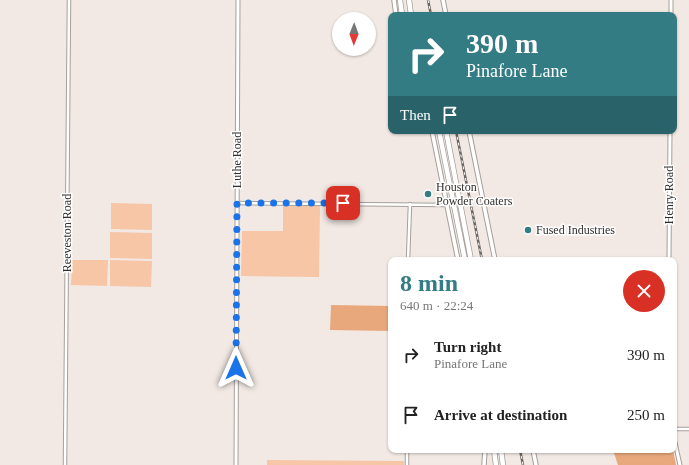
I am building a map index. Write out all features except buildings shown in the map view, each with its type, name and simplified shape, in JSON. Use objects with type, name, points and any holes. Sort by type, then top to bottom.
[{"type":"highway","points":[[400,0],[402,12]]},
{"type":"highway","points":[[409,0],[411,12]]},
{"type":"highway","points":[[440,134],[464,257]]},
{"type":"highway","points":[[447,134],[470,257]]},
{"type":"highway","points":[[494,453],[496,465]]},
{"type":"highway","points":[[501,453],[503,465]]},
{"type":"main road","points":[[394,0],[396,12]]},
{"type":"main road","points":[[443,0],[445,12]]},
{"type":"main road","points":[[433,134],[457,257]]},
{"type":"main road","points":[[470,134],[494,257]]},
{"type":"main road","points":[[484,465],[485,453]]},
{"type":"main road","points":[[533,453],[536,465]]},
{"type":"street","name":"Reeveston Road","points":[[65,465],[69,0]]},
{"type":"street","name":"Luthe Road","points":[[236,465],[238,0]]},
{"type":"street","points":[[671,0],[671,12]]},
{"type":"street","name":"Henry Road","points":[[669,257],[670,134]]},
{"type":"street","points":[[237,203],[448,205]]},
{"type":"street","points":[[408,257],[410,204]]},
{"type":"street","points":[[677,429],[689,429]]},
{"type":"street","points":[[677,452],[680,465]]},
{"type":"street","points":[[407,453],[407,465]]},
{"type":"shaded area","points":[[111,203],[152,204],[152,230],[111,229]]},
{"type":"shaded area","points":[[283,206],[320,206],[319,277],[241,276],[242,231],[283,231]]},
{"type":"shaded area","points":[[110,232],[152,233],[152,259],[110,258]]},
{"type":"shaded area","points":[[72,260],[108,260],[107,286],[71,285]]},
{"type":"shaded area","points":[[110,260],[152,261],[151,287],[110,286]]},
{"type":"shaded area","points":[[331,305],[388,306],[388,331],[330,330]]},
{"type":"shaded area","points":[[614,453],[674,453],[676,465],[618,465]]},
{"type":"shaded area","points":[[267,460],[404,461],[404,465],[267,465]]},
{"type":"railway","points":[[428,0],[430,12]]},
{"type":"railway","points":[[457,134],[481,257]]},
{"type":"railway","points":[[521,453],[523,465]]},
{"type":"place","name":"Houston Powder Coaters","points":[[428,194]]},
{"type":"place","name":"Fused Industries","points":[[528,230]]},
{"type":"route","points":[[236,368],[237,203],[343,203]]}]
